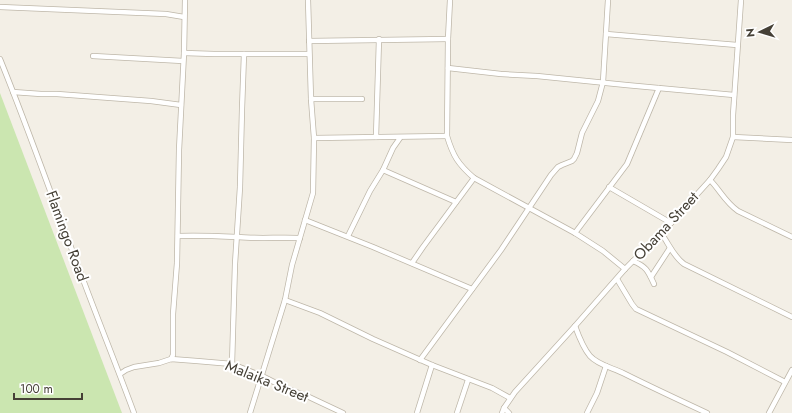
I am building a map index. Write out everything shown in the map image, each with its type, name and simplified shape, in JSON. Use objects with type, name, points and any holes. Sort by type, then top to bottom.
[{"type":"street","points":[[172,359],[178,236],[179,150],[185,0]]},
{"type":"street","points":[[250,413],[285,300],[292,265],[313,194],[314,138],[309,54],[308,0]]},
{"type":"street","points":[[450,0],[447,136],[456,160],[474,178],[575,233],[603,251],[625,269]]},
{"type":"street","points":[[420,360],[501,250],[551,175],[558,167],[574,159],[582,133],[598,100],[603,82],[608,0]]},
{"type":"street","name":"Obama Street","points":[[503,411],[510,398],[625,269],[671,223],[710,180],[726,157],[733,137],[734,95],[741,0]]},
{"type":"street","points":[[0,7],[166,14],[184,17]]},
{"type":"street","points":[[606,34],[737,45]]},
{"type":"street","points":[[376,137],[379,39]]},
{"type":"street","points":[[309,40],[448,39]]},
{"type":"street","points":[[184,53],[309,54]]},
{"type":"street","points":[[232,364],[244,54]]},
{"type":"street","points":[[93,56],[183,61]]},
{"type":"street","name":"Flamingo Road","points":[[0,59],[134,413]]},
{"type":"street","points":[[448,68],[734,95]]},
{"type":"street","points":[[575,233],[627,164],[659,88]]},
{"type":"street","points":[[13,92],[151,101],[181,105]]},
{"type":"street","points":[[311,98],[362,99]]},
{"type":"street","points":[[314,138],[400,138],[447,136]]},
{"type":"street","points":[[733,137],[792,140]]},
{"type":"street","points":[[348,236],[370,191],[400,138]]},
{"type":"street","points":[[383,170],[456,202]]},
{"type":"street","points":[[412,263],[474,178]]},
{"type":"street","points":[[710,180],[717,187],[730,206],[749,217],[792,237]]},
{"type":"street","points":[[609,187],[671,223]]},
{"type":"street","points":[[305,220],[348,236],[472,290]]},
{"type":"street","points":[[661,233],[678,260],[684,264],[792,317]]},
{"type":"street","points":[[178,236],[191,235],[300,238]]},
{"type":"street","points":[[651,276],[670,248]]},
{"type":"street","points":[[633,261],[648,270],[654,284]]},
{"type":"street","points":[[617,278],[636,309],[727,352],[785,382]]},
{"type":"street","points":[[285,300],[320,313],[373,339],[468,380],[492,388],[510,398]]},
{"type":"street","points":[[575,326],[579,338],[591,357],[597,362],[622,372],[707,413]]},
{"type":"street","name":"Malaika Street","points":[[120,374],[134,367],[159,363],[172,359],[232,364],[343,413]]},
{"type":"street","points":[[418,413],[432,365]]},
{"type":"street","points":[[587,413],[597,393],[606,366]]},
{"type":"street","points":[[770,413],[792,370]]},
{"type":"street","points":[[457,413],[468,380]]},
{"type":"street","points":[[503,411],[510,413]]},
{"type":"green space","points":[[0,93],[122,413],[0,413]]}]
